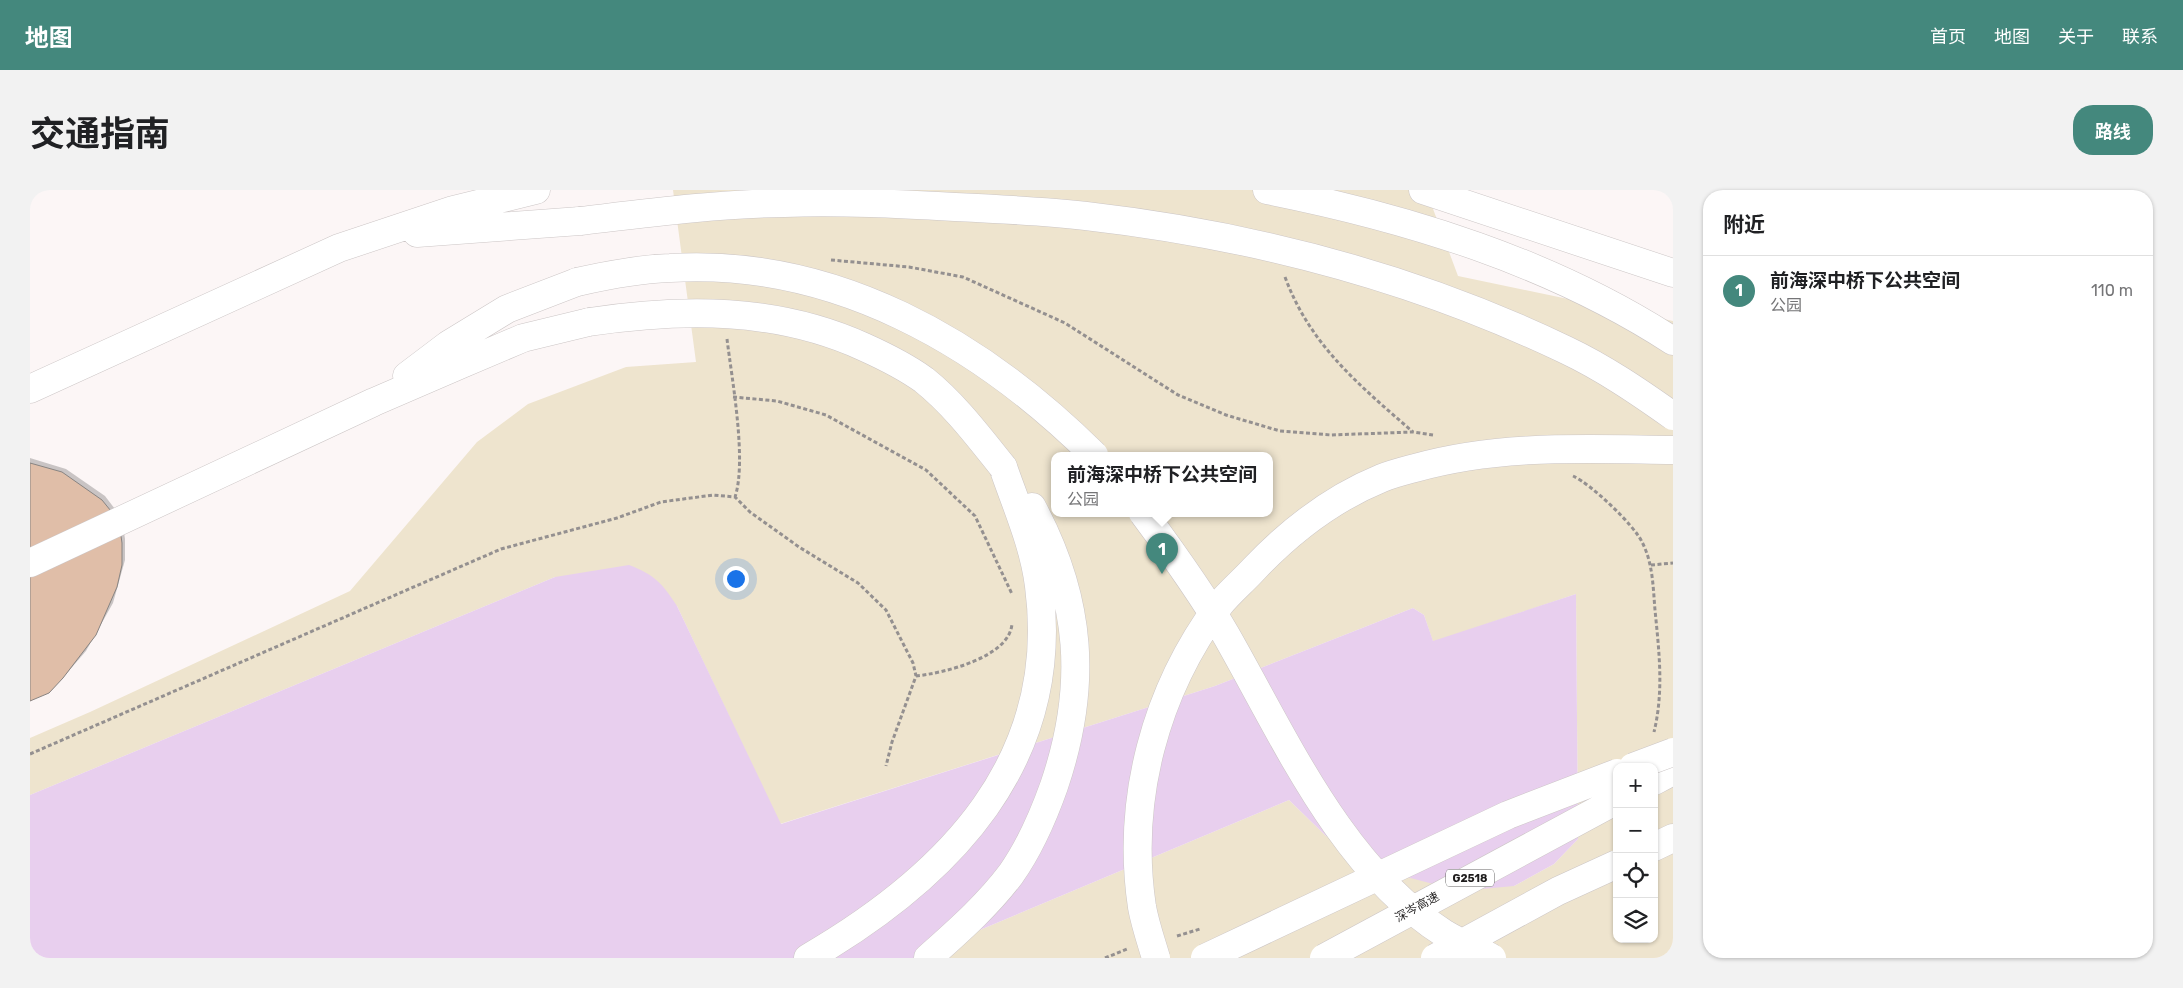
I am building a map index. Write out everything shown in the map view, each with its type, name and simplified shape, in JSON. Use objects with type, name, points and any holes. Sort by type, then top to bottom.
[{"type":"highway","points":[[30,388],[339,248],[452,190]]},
{"type":"highway","points":[[339,248],[390,229],[454,210],[536,190]]},
{"type":"highway","points":[[1267,190],[1402,222],[1491,252],[1577,287],[1642,321],[1673,341]]},
{"type":"highway","points":[[1423,190],[1673,273]]},
{"type":"highway","points":[[339,248],[392,235],[580,221],[696,208],[785,202],[896,204],[1086,216],[1206,234],[1304,255],[1400,282],[1491,317],[1568,351],[1631,386],[1673,416]]},
{"type":"highway","points":[[374,402],[448,345],[506,309],[577,282],[626,272],[672,268],[717,268],[763,273],[809,282],[898,312],[981,361],[1063,424],[1091,452]]},
{"type":"highway","points":[[30,563],[374,402],[523,338],[589,322],[635,315],[682,312],[739,314],[793,322],[842,337],[883,356],[923,380],[963,417],[1025,496],[1042,527],[1057,561],[1070,607],[1077,658],[1075,698],[1059,771],[1046,808],[1032,842],[1010,875],[975,915],[928,958]]},
{"type":"highway","points":[[1156,958],[1142,908],[1138,858],[1139,805],[1149,748],[1166,700],[1189,652],[1221,603],[1268,554],[1316,513],[1382,478],[1452,458],[1520,449],[1673,450]]},
{"type":"highway","points":[[808,958],[852,933],[914,884],[957,844],[987,806],[1012,763],[1038,690],[1043,632],[1039,584],[1028,538],[1003,467]]},
{"type":"highway","points":[[1145,517],[1200,592],[1300,768],[1350,842],[1377,875],[1410,907],[1445,934],[1492,958]]},
{"type":"highway","points":[[1638,763],[1663,744]]},
{"type":"highway","points":[[1658,779],[1673,771]]},
{"type":"highway","points":[[1205,958],[1508,815],[1613,775]]},
{"type":"highway","name":"深岑高速","points":[[1324,958],[1613,802]]},
{"type":"highway","points":[[1658,845],[1673,838]]},
{"type":"highway","points":[[1435,958],[1558,891],[1613,866]]},
{"type":"path","points":[[821,260],[909,267],[963,278],[1064,323],[1178,395],[1226,415],[1280,431],[1331,435],[1413,432],[1440,437]]},
{"type":"path","points":[[1281,269],[1294,301],[1318,340],[1351,378],[1413,432]]},
{"type":"path","points":[[726,329],[739,484],[735,497]]},
{"type":"path","points":[[733,397],[777,401],[826,415],[926,470],[974,516],[1014,599]]},
{"type":"path","points":[[1568,474],[1584,481],[1620,516],[1642,540],[1651,564],[1661,672],[1660,710],[1663,744]]},
{"type":"path","points":[[30,754],[501,549],[617,518],[662,502],[713,495],[735,497],[750,512],[799,547],[858,583],[886,610],[913,663],[916,676],[892,742],[886,766]]},
{"type":"path","points":[[1651,564],[1673,563]]},
{"type":"path","points":[[916,676],[939,674],[968,665],[996,648],[1012,630],[1013,615]]},
{"type":"shaded area","points":[[673,190],[1426,190],[1458,276],[1673,321],[1673,958],[913,958],[1289,800],[1326,836],[1514,886],[1554,864],[1578,839],[1576,594],[1433,642],[1424,615],[1413,608],[1215,686],[780,824],[677,606],[555,577],[30,795],[30,738],[350,591],[477,442],[528,404],[626,367],[696,362]]},
{"type":"shaded area","points":[[629,565],[652,576],[667,591],[677,606],[781,824],[1215,686],[1413,608],[1424,615],[1433,641],[1576,594],[1578,839],[1554,864],[1514,886],[1460,891],[1380,870],[1326,836],[1289,800],[913,958],[30,958],[30,795],[555,577]]},
{"type":"building","points":[[30,463],[62,472],[102,500],[115,516],[120,529],[122,565],[117,587],[96,635],[49,693],[30,701]]},
{"type":"place","name":"前海深中桥下公共空间","points":[[1162,574]]}]
